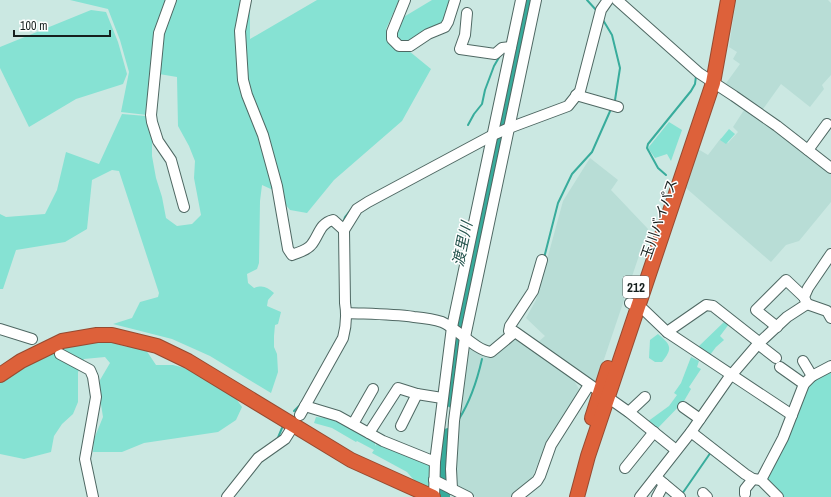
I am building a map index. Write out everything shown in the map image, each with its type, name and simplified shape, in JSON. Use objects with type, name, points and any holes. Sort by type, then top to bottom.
[{"type":"highway","name":"212","points":[[710,80],[721,48],[728,0]]},
{"type":"highway","name":"玉川バイパス","points":[[568,497],[599,392],[634,304],[710,80]]},
{"type":"highway","points":[[0,365],[52,338],[82,332],[103,330],[136,334],[156,339],[197,358],[414,489]]},
{"type":"highway","points":[[0,375],[21,361],[62,341],[97,335],[112,335],[157,346],[178,356],[351,460],[432,496]]},
{"type":"highway","name":"玉川バイパス","points":[[577,497],[588,456],[599,392]]},
{"type":"street","points":[[171,0],[159,33],[151,114],[158,141],[171,160],[184,207]]},
{"type":"street","points":[[246,0],[240,31],[243,80],[247,95],[263,135],[277,186],[288,249],[292,255],[311,246],[322,225],[329,221],[333,220],[342,229]]},
{"type":"street","points":[[405,0],[392,32],[392,39],[399,46],[410,46],[428,34],[445,27],[455,0]]},
{"type":"street","points":[[432,496],[434,462],[452,328],[474,230],[521,0]]},
{"type":"street","points":[[460,494],[451,469],[454,421],[465,337],[536,0]]},
{"type":"street","points":[[300,415],[343,338],[345,331],[347,313],[345,303],[342,229],[357,209],[368,202],[493,135],[568,106],[580,91],[600,15],[608,0]]},
{"type":"street","points":[[617,0],[699,73],[777,126],[831,168]]},
{"type":"street","points":[[467,13],[465,35],[460,49],[495,54],[502,48],[512,48]]},
{"type":"street","points":[[517,23],[530,27]]},
{"type":"street","points":[[576,95],[614,106]]},
{"type":"street","points":[[808,150],[827,124]]},
{"type":"street","points":[[474,230],[488,233]]},
{"type":"street","points":[[657,497],[660,480],[676,450],[691,432],[732,375],[759,343],[806,300],[808,288],[831,254]]},
{"type":"street","points":[[512,334],[509,331],[510,326],[533,291],[542,260]]},
{"type":"street","points":[[777,327],[756,310],[786,280],[806,300],[827,311],[831,318]]},
{"type":"street","points":[[634,304],[644,310],[667,332],[792,416]]},
{"type":"street","points":[[667,332],[706,305],[713,306],[759,343],[778,363],[804,384]]},
{"type":"street","points":[[347,313],[386,314],[430,319],[452,328],[484,351],[491,352],[515,332],[629,412],[676,450]]},
{"type":"street","points":[[0,329],[32,339]]},
{"type":"street","points":[[60,354],[90,370],[93,377],[96,398],[85,459],[93,497]]},
{"type":"street","points":[[804,361],[812,376]]},
{"type":"street","points":[[746,496],[745,489],[757,479],[783,438],[804,384],[812,376],[831,366]]},
{"type":"street","points":[[369,434],[398,388],[417,394],[442,398]]},
{"type":"street","points":[[353,424],[374,389]]},
{"type":"street","points":[[517,497],[537,481],[551,445],[599,392]]},
{"type":"street","points":[[401,426],[417,394]]},
{"type":"street","points":[[629,412],[645,396]]},
{"type":"street","points":[[305,406],[338,416],[383,441],[434,462]]},
{"type":"street","points":[[683,407],[700,419]]},
{"type":"street","points":[[227,497],[258,458],[285,439],[290,431]]},
{"type":"street","points":[[625,468],[654,432]]},
{"type":"street","points":[[691,432],[757,479],[778,497]]},
{"type":"street","points":[[434,480],[460,494]]},
{"type":"street","points":[[640,497],[660,480]]},
{"type":"street","points":[[660,480],[680,497]]},
{"type":"shaded area","points":[[736,0],[828,0],[831,3],[831,75],[822,85],[824,89],[810,107],[781,84],[761,112],[724,86],[740,64],[733,59],[737,52],[729,47]]},
{"type":"shaded area","points":[[746,107],[831,170],[831,202],[799,241],[786,245],[771,262],[686,188],[698,149],[708,155],[721,138],[728,143],[738,132],[733,127]]},
{"type":"shaded area","points":[[590,158],[618,180],[611,190],[648,229],[595,386],[536,344],[545,336],[526,318],[536,300],[563,201]]},
{"type":"shaded area","points":[[514,337],[573,379],[579,389],[577,398],[547,442],[530,482],[513,497],[476,497],[454,487],[454,469],[467,342],[488,356]]},
{"type":"green space","points":[[70,0],[167,0],[147,115],[121,112],[129,72],[120,40],[108,9]]},
{"type":"green space","points":[[174,0],[250,0],[250,39],[317,0],[399,0],[386,29],[391,46],[409,51],[431,69],[402,121],[334,180],[307,213],[290,210],[273,190],[262,185],[260,201],[259,263],[257,269],[247,274],[248,283],[254,288],[265,287],[274,293],[268,300],[267,306],[281,312],[278,324],[275,325],[274,336],[274,347],[277,354],[278,372],[271,393],[210,356],[172,339],[113,324],[132,318],[140,302],[158,297],[159,293],[119,171],[112,170],[92,180],[87,229],[65,242],[16,250],[3,289],[0,289],[0,214],[6,217],[45,214],[57,190],[66,152],[99,164],[122,114],[146,116],[152,136],[152,156],[156,178],[162,197],[166,218],[177,226],[192,224],[201,215],[194,178],[195,161],[178,126],[177,77],[159,74],[163,33]]},
{"type":"green space","points":[[432,0],[453,0],[448,15],[440,24],[412,42],[401,44],[397,33],[402,18]]},
{"type":"green space","points":[[91,10],[106,12],[118,42],[127,74],[123,84],[76,99],[29,127],[0,68],[0,47]]},
{"type":"green space","points":[[669,122],[682,130],[671,161],[667,154],[655,158],[648,148]]},
{"type":"green space","points":[[729,129],[735,134],[726,144],[720,140]]},
{"type":"green space","points":[[724,322],[729,324],[720,336],[724,340],[710,355],[698,347]]},
{"type":"green space","points":[[658,334],[666,341],[669,347],[668,353],[662,362],[655,362],[649,358],[650,340]]},
{"type":"green space","points":[[109,341],[123,346],[146,350],[156,365],[173,365],[185,368],[232,393],[242,407],[236,420],[218,432],[144,443],[122,452],[93,452],[94,439],[103,417],[99,392],[100,380],[110,363],[105,357],[84,359],[78,372],[78,402],[73,414],[62,424],[54,436],[51,452],[24,459],[0,454],[0,378],[22,363],[66,348],[94,342]]},
{"type":"green space","points":[[691,357],[699,361],[697,367],[701,369],[689,387],[691,389],[684,401],[656,430],[647,422],[669,406],[677,395],[674,393],[681,383]]},
{"type":"green space","points":[[831,370],[831,497],[784,497],[765,477],[786,440],[809,386],[818,377]]},
{"type":"green space","points":[[316,417],[336,419],[375,443],[375,446],[376,444],[419,460],[432,467],[431,492],[420,487],[407,472],[372,453],[374,450],[357,441],[356,442],[332,428],[314,423]]},
{"type":"waterway","name":"渡里川","points":[[452,402],[459,337],[530,0]]},
{"type":"waterway","points":[[587,0],[597,11]]},
{"type":"waterway","points":[[603,20],[612,35],[620,68],[614,103]]},
{"type":"waterway","points":[[468,125],[482,104],[485,90],[494,66],[501,54]]},
{"type":"waterway","points":[[666,175],[658,168],[647,148],[648,144],[691,91],[695,84],[696,76]]},
{"type":"waterway","points":[[544,258],[558,203],[572,174],[592,152],[611,109]]},
{"type":"waterway","points":[[343,223],[345,217],[353,207]]},
{"type":"waterway","points":[[459,419],[473,390],[482,359]]},
{"type":"waterway","points":[[294,411],[301,404]]},
{"type":"waterway","points":[[277,440],[282,428]]},
{"type":"waterway","name":"渡里川","points":[[444,497],[448,434]]},
{"type":"waterway","points":[[682,494],[711,452]]}]
